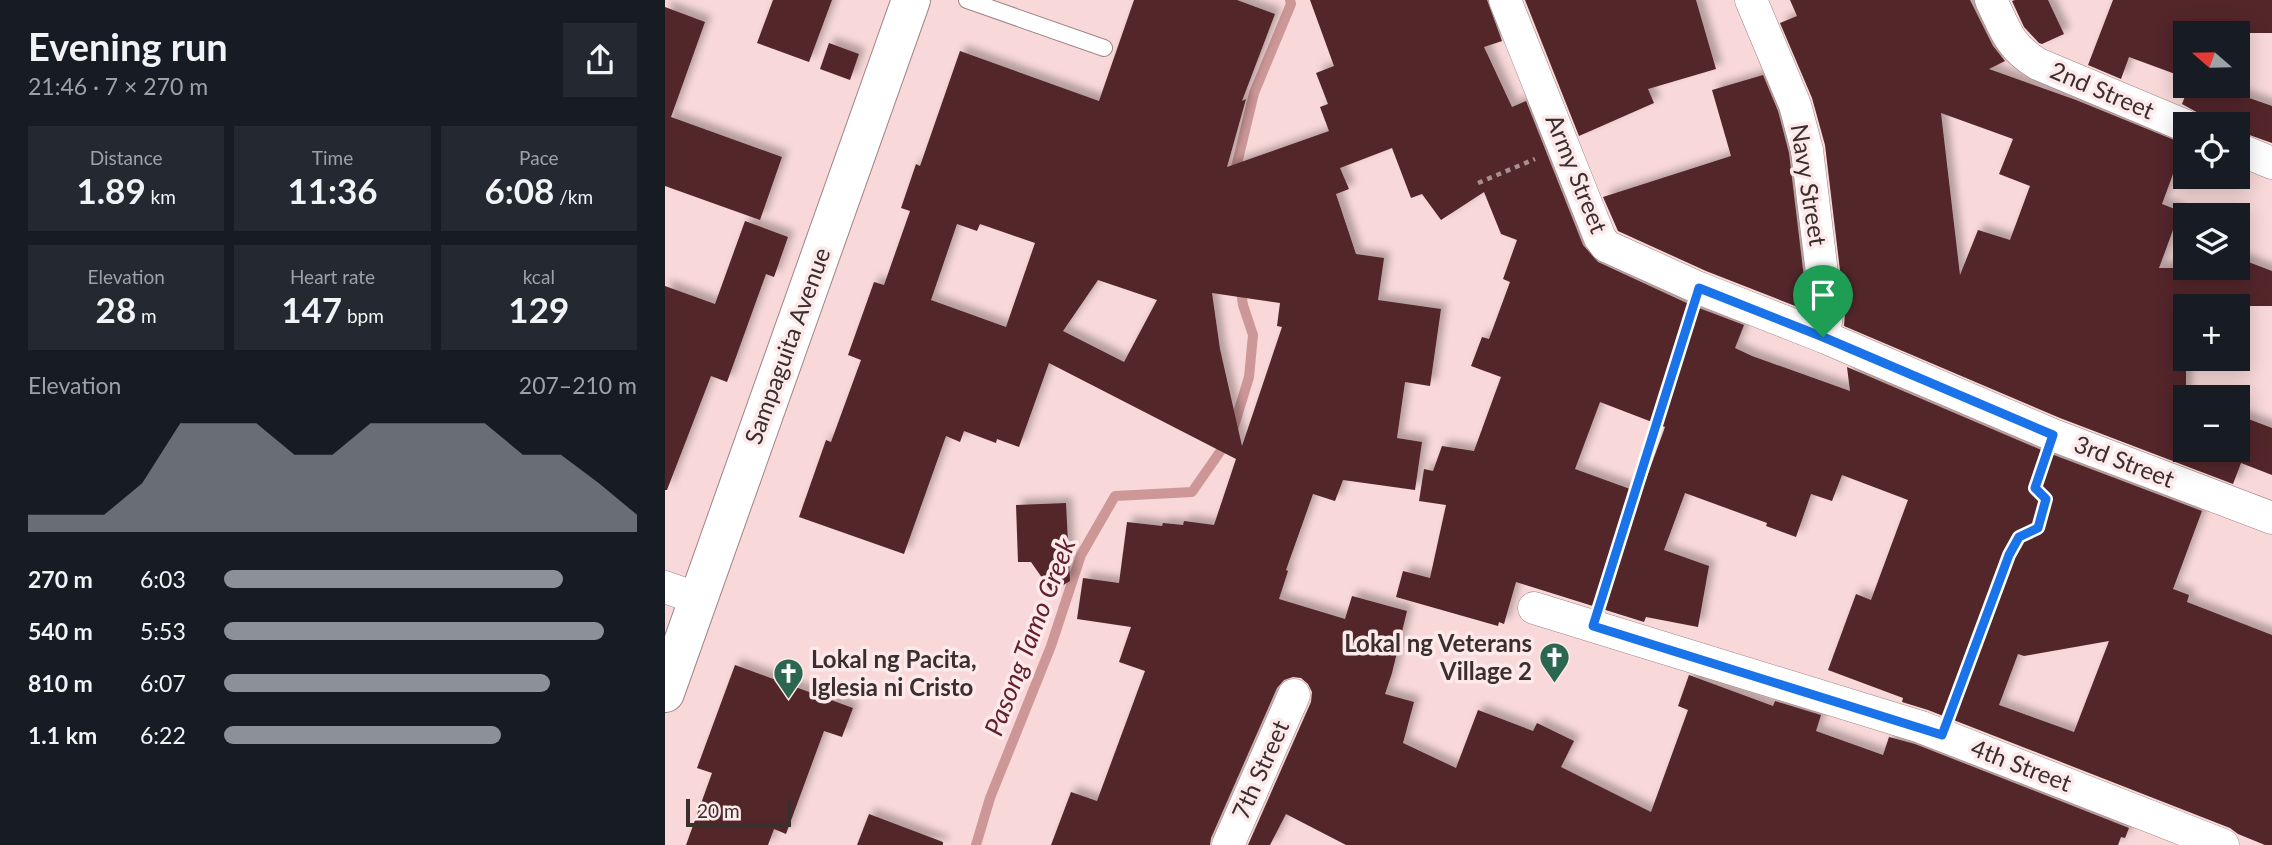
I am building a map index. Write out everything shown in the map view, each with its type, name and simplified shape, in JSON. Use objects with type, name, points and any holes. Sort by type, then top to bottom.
[{"type":"street","name":"Sampaguita Avenue","points":[[665,693],[682,593],[911,0]]},
{"type":"street","name":"Army Street","points":[[1506,0],[1602,242],[1699,288],[1823,337]]},
{"type":"street","name":"Navy Street","points":[[1751,0],[1795,105],[1807,150],[1827,314],[1823,337]]},
{"type":"street","name":"2nd Street","points":[[1991,0],[2010,40],[2020,53],[2038,64],[2173,121]]},
{"type":"street","points":[[2250,154],[2272,163]]},
{"type":"street","name":"3rd Street","points":[[1823,337],[2053,435],[2272,518]]},
{"type":"street","name":"4th Street","points":[[1534,608],[1942,735],[2223,845]]},
{"type":"street","name":"7th Street","points":[[1228,845],[1294,695]]},
{"type":"lane","points":[[967,0],[1104,48]]},
{"type":"path","points":[[1478,183],[1565,146]]},
{"type":"path","points":[[1593,626],[1699,288]]},
{"type":"path","points":[[1942,735],[2009,555],[2019,537],[2038,528],[2046,499],[2035,488],[2053,435]]},
{"type":"building","points":[[773,0],[832,0],[809,62],[757,43]]},
{"type":"building","points":[[1134,0],[1237,0],[1275,14],[1242,101],[1246,99],[1227,167],[1329,131],[1320,107],[1328,104],[1316,73],[1334,66],[1310,0],[1487,0],[1502,41],[1484,47],[1512,107],[1526,101],[1583,245],[1598,262],[1691,305],[1744,325],[1735,348],[1752,356],[1850,391],[1847,367],[2046,452],[2202,511],[2173,589],[2189,595],[2187,602],[2272,635],[2272,845],[2265,845],[2230,828],[1902,702],[1903,698],[1828,670],[1856,594],[1871,600],[1908,500],[1842,475],[1832,501],[1811,494],[1796,537],[1766,526],[1767,523],[1685,493],[1664,550],[1709,566],[1698,627],[1646,617],[1644,622],[1516,582],[1504,624],[1499,622],[1498,626],[1396,597],[1403,571],[1430,578],[1446,505],[1419,501],[1424,469],[1433,471],[1442,446],[1474,451],[1501,377],[1471,366],[1482,337],[1489,339],[1510,282],[1503,279],[1517,240],[1501,234],[1484,192],[1441,220],[1422,194],[1411,198],[1392,148],[1340,168],[1349,189],[1336,194],[1356,254],[1384,258],[1378,300],[1441,309],[1430,386],[1405,382],[1397,438],[1422,442],[1415,490],[1343,480],[1335,501],[1313,494],[1286,570],[1288,571],[1279,599],[1345,619],[1352,596],[1407,611],[1385,694],[1414,702],[1403,743],[1456,768],[1478,710],[1533,731],[1537,723],[1574,741],[1561,767],[1651,812],[1688,710],[1678,706],[1689,675],[1773,706],[1775,701],[1821,715],[1816,731],[1883,755],[1889,737],[1915,744],[2129,828],[2125,838],[2121,837],[2118,845],[1346,845],[1286,814],[1270,845],[1248,845],[1311,702],[1312,692],[1308,684],[1301,678],[1293,677],[1284,680],[1277,688],[1210,845],[1051,845],[1071,792],[1097,801],[1145,671],[1119,662],[1131,627],[1077,619],[1083,578],[1119,583],[1127,522],[1162,526],[1163,523],[1183,525],[1184,521],[1214,525],[1236,459],[1049,363],[1019,447],[997,439],[996,443],[964,431],[960,442],[946,436],[904,554],[799,517],[826,440],[831,442],[861,360],[848,355],[874,282],[884,285],[910,211],[901,208],[916,164],[920,166],[960,51],[1099,101]],"holes":[[[957,224],[977,231],[980,224],[1035,243],[1006,327],[931,300]],[[1098,280],[1157,300],[1124,362],[1063,331]],[[1212,293],[1280,303],[1277,326],[1282,327],[1242,446],[1220,349]],[[1600,402],[1665,427],[1641,493],[1575,469]],[[2109,641],[2074,732],[1999,705],[2018,654],[2024,656]]]},
{"type":"building","points":[[1525,0],[1696,0],[1716,69],[1648,89],[1654,103],[1579,136]]},
{"type":"building","points":[[1790,0],[1970,0],[1993,46],[2005,61],[1989,69],[2076,100],[2173,140],[2173,174],[2162,204],[2173,208],[2173,230],[2159,268],[2173,268],[2173,280],[2250,280],[2250,263],[2272,271],[2272,306],[2250,306],[2250,294],[2173,294],[2173,371],[2186,371],[2186,385],[2173,385],[2173,461],[2060,418],[1844,326],[1845,312],[1825,145],[1812,98],[1780,23],[1797,16]],"holes":[[[1941,113],[2013,139],[1999,174],[2030,186],[2010,240],[1978,230],[1960,275]]]},
{"type":"building","points":[[2048,0],[2064,34],[2039,43],[2024,27],[2012,1]]},
{"type":"building","points":[[2113,0],[2272,0],[2272,33],[2251,33],[2251,21],[2173,21],[2173,73],[2129,57],[2121,79],[2088,65]]},
{"type":"building","points":[[665,7],[705,22],[671,117],[782,157],[760,220],[665,186]]},
{"type":"building","points":[[829,43],[859,54],[850,80],[820,69]]},
{"type":"building","points":[[1763,75],[1778,111],[1789,153],[1808,311],[1706,271],[1618,231],[1603,197],[1731,156],[1712,90]]},
{"type":"building","points":[[2184,98],[2249,98],[2272,106],[2272,143],[2250,135],[2250,112],[2196,112],[2182,104]]},
{"type":"building","points":[[745,221],[788,237],[774,277],[766,274],[727,382],[711,376],[665,490],[665,286],[715,304]]},
{"type":"building","points":[[2250,420],[2272,428],[2272,475],[2241,463],[2233,484],[2175,462],[2250,462]]},
{"type":"building","points":[[1066,503],[1070,581],[1052,592],[1031,562],[1018,562],[1016,505]]},
{"type":"building","points":[[735,665],[853,708],[842,737],[824,731],[786,834],[774,829],[768,845],[686,845],[712,773],[697,768]]},
{"type":"building","points":[[869,814],[943,842],[943,845],[857,845]]},
{"type":"waterway","name":"Pasong Tamo Creek","points":[[1234,176],[1254,93],[1291,4],[1290,0]]},
{"type":"waterway","name":"Pasong Tamo Creek","points":[[976,845],[990,798],[1051,646],[1081,555],[1115,496],[1192,492],[1231,436],[1249,377],[1253,335],[1243,305],[1240,284]]},
{"type":"place","name":"Lokal ng Veterans Village 2","points":[[1555,685]]},
{"type":"place","name":"Lokal ng Pacita, Iglesia ni Cristo","points":[[788,701]]},
{"type":"route","points":[[1699,288],[1823,337],[2053,435],[2035,488],[2046,499],[2038,528],[2024,533],[2015,542],[1942,735],[1593,626],[1699,288]]}]
